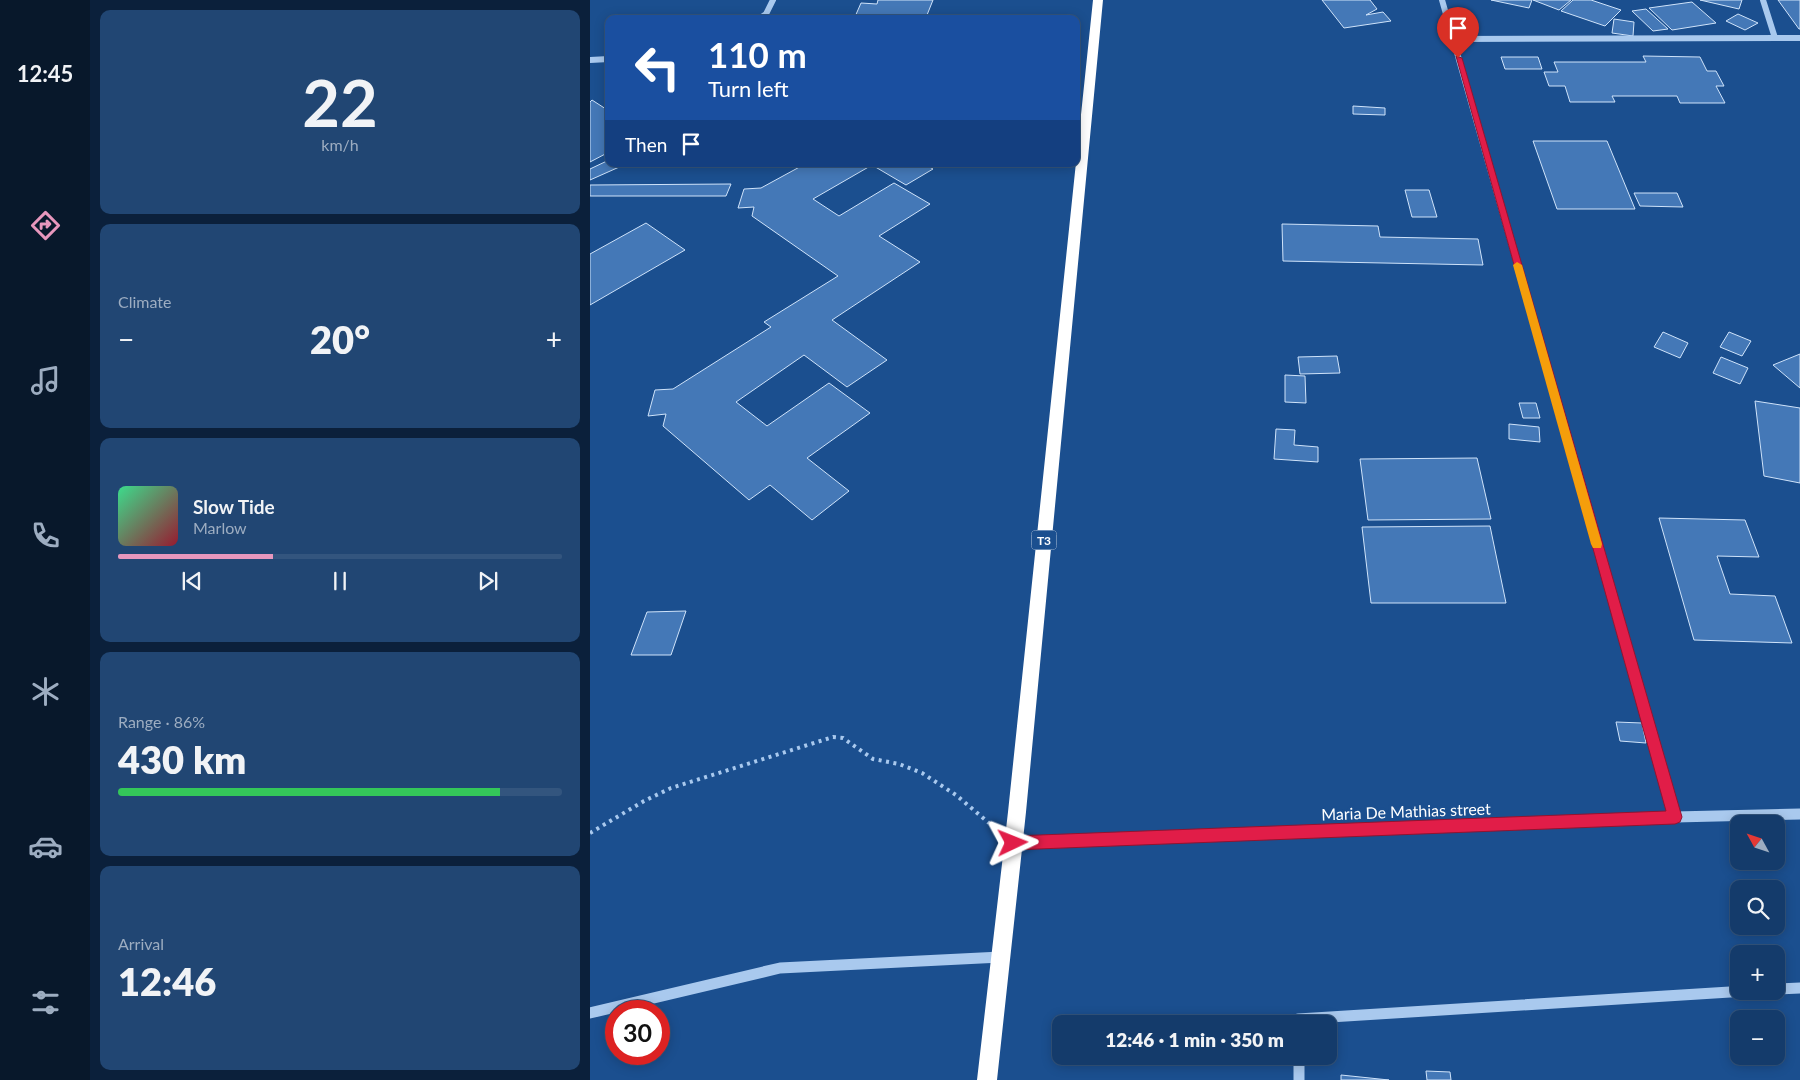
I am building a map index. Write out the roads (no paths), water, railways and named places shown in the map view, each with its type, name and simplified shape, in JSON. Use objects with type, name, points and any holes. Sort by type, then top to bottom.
[{"type":"highway","name":"T3","points":[[988,1080],[1098,0]]},
{"type":"street","points":[[765,15],[773,0]]},
{"type":"street","points":[[1442,0],[1675,817]]},
{"type":"street","points":[[1763,0],[1775,38]]},
{"type":"street","points":[[1453,39],[1800,38]]},
{"type":"street","points":[[590,60],[605,59]]},
{"type":"street","name":"Maria De Mathias street","points":[[1013,843],[1675,817],[1800,814]]},
{"type":"street","points":[[590,1013],[780,968],[1001,957]]},
{"type":"street","points":[[1785,989],[1800,988]]},
{"type":"street","points":[[1337,1017],[1730,992]]},
{"type":"street","points":[[1299,1065],[1299,1080]]}]
